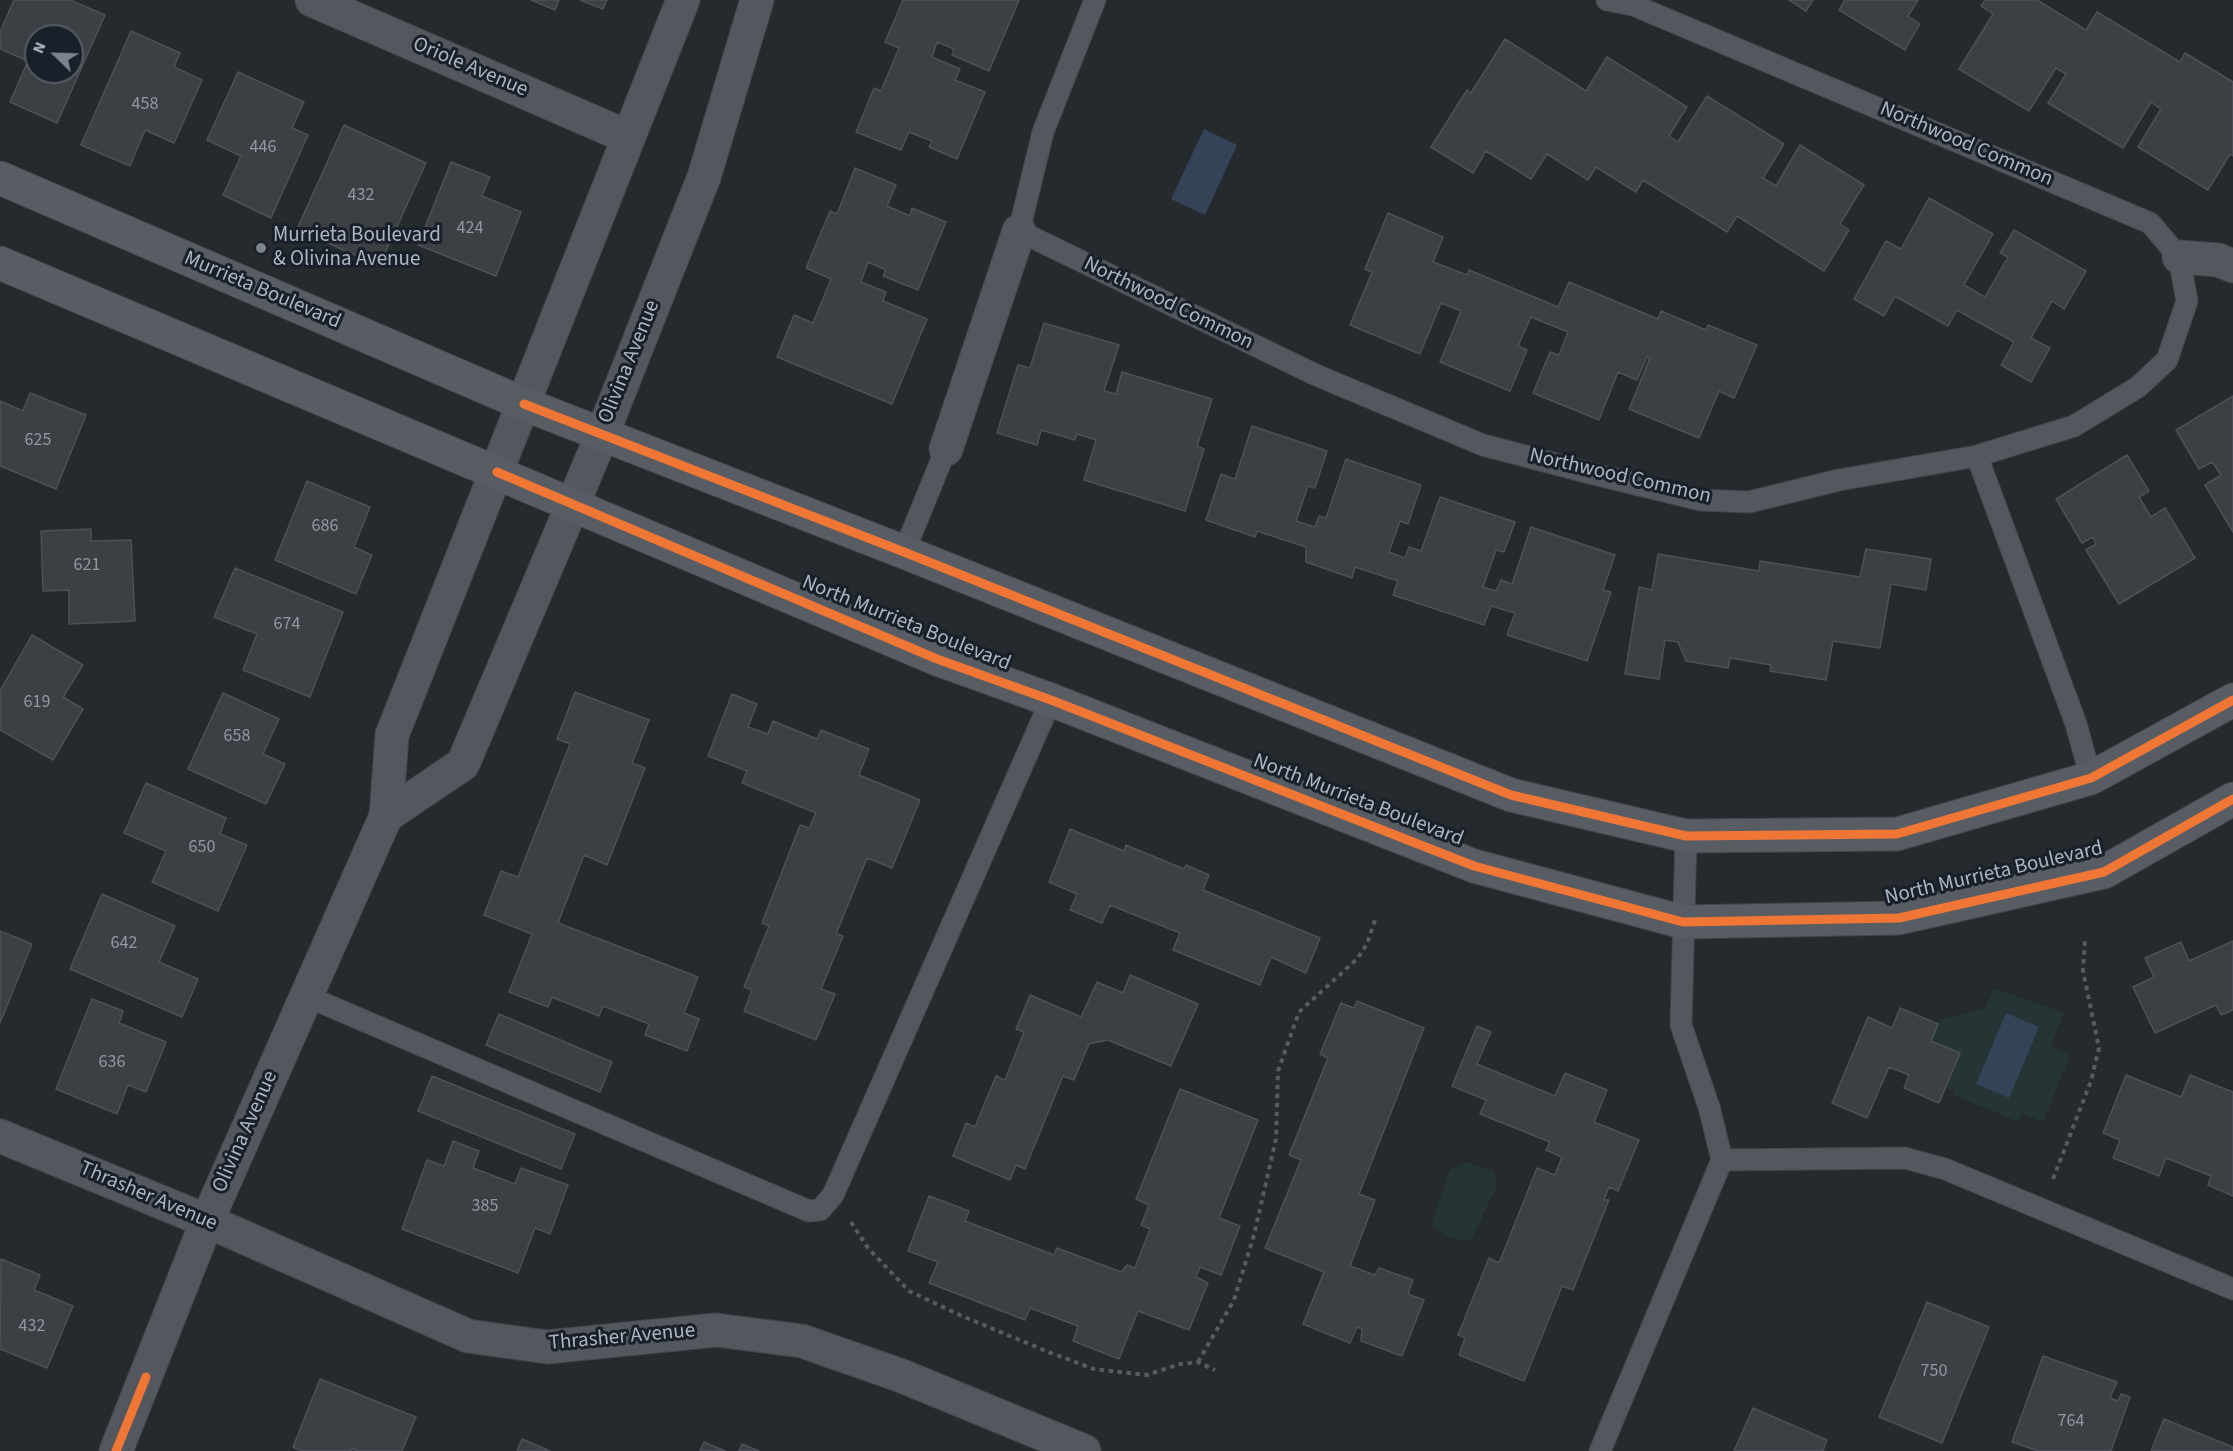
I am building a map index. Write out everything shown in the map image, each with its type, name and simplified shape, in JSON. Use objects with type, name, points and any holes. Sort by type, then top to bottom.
[{"type":"main road","name":"Murrieta Boulevard","points":[[0,178],[524,404]]},
{"type":"main road","points":[[0,263],[497,472]]},
{"type":"main road","points":[[524,404],[904,552],[1511,795],[1686,836],[1898,834],[2091,778],[2233,700]]},
{"type":"main road","name":"North Murrieta Boulevard","points":[[497,472],[937,659],[1051,700],[1474,866],[1683,922],[1899,918],[2104,872],[2233,799]]},
{"type":"street","name":"Oriole Avenue","points":[[312,0],[628,137]]},
{"type":"street","name":"Olivina Avenue","points":[[116,1451],[207,1221],[386,816],[392,735],[683,0]]},
{"type":"street","name":"Olivina Avenue","points":[[386,816],[463,764],[602,435],[704,177],[757,0]]},
{"type":"street","points":[[946,449],[1019,231]]},
{"type":"street","points":[[2179,257],[2218,260],[2233,266]]},
{"type":"street","name":"Thrasher Avenue","points":[[0,1136],[207,1221],[468,1336],[547,1347],[716,1330],[802,1341],[902,1376],[1084,1451]]},
{"type":"lane","points":[[1019,231],[1043,132],[1095,0]]},
{"type":"lane","name":"Northwood Common","points":[[1019,231],[1316,375],[1483,445],[1701,500],[1749,502],[1839,480],[1977,456],[2074,426],[2138,387],[2167,360],[2187,301],[2179,257],[2150,223],[1633,5],[1607,0]]},
{"type":"lane","points":[[904,552],[946,449]]},
{"type":"lane","points":[[1977,456],[2076,724],[2091,778]]},
{"type":"lane","points":[[306,996],[808,1211],[820,1210],[833,1195],[1051,700]]},
{"type":"lane","points":[[1600,1451],[1722,1160],[1709,1107],[1681,1025],[1686,836]]},
{"type":"lane","points":[[1722,1160],[1905,1158],[1945,1169],[2233,1289]]},
{"type":"path","points":[[1198,1362],[1234,1300],[1254,1235],[1276,1139],[1278,1071],[1299,1012],[1357,959],[1367,944],[1375,920]]},
{"type":"path","points":[[2040,1209],[2064,1154],[2091,1081],[2099,1048],[2083,971],[2085,938]]},
{"type":"path","points":[[833,1195],[868,1248],[909,1291],[962,1316],[1094,1369],[1147,1375],[1180,1364],[1198,1362],[1215,1370]]},
{"type":"shaded area","points":[[1994,988],[2064,1013],[2050,1046],[2070,1055],[2043,1122],[2022,1113],[2019,1122],[1954,1095],[1955,1091],[1946,1087],[1960,1053],[1931,1041],[1938,1020],[1985,1008]]},
{"type":"shaded area","points":[[1466,1162],[1493,1171],[1498,1184],[1471,1240],[1454,1239],[1439,1231],[1432,1222],[1450,1170]]},
{"type":"water","points":[[1204,129],[1237,145],[1205,215],[1171,199]]},
{"type":"water","points":[[2006,1013],[2039,1027],[2009,1098],[1976,1084]]},
{"type":"building","points":[[14,0],[70,0],[105,15],[84,62],[84,24],[24,24],[24,59],[0,49],[0,32]]},
{"type":"building","points":[[531,0],[559,0],[555,10]]},
{"type":"building","points":[[580,0],[607,0],[603,9]]},
{"type":"building","points":[[903,0],[1019,0],[989,71],[952,55],[954,49],[937,42],[932,57],[960,69],[955,80],[985,92],[957,159],[929,147],[932,141],[909,132],[901,150],[856,132],[874,88],[881,91],[899,48],[885,42]]},
{"type":"building","points":[[1789,0],[1813,0],[1806,11]]},
{"type":"building","points":[[1845,0],[1918,0],[1908,16],[1920,24],[1905,50],[1839,10]]},
{"type":"building","points":[[1985,0],[2037,0],[2086,30],[2097,12],[2180,62],[2185,53],[2233,82],[2233,156],[2230,154],[2208,190],[2138,147],[2161,109],[2151,102],[2123,148],[2048,103],[2066,74],[2056,68],[2029,111],[1959,69],[1993,14],[1981,6]]},
{"type":"building","points":[[131,31],[180,53],[174,67],[202,80],[174,143],[145,130],[130,166],[81,145]]},
{"type":"building","points":[[1505,39],[1586,91],[1607,57],[1687,107],[1669,136],[1678,142],[1707,96],[1784,144],[1763,178],[1776,186],[1800,145],[1864,185],[1840,224],[1849,230],[1824,271],[1737,216],[1727,232],[1643,180],[1636,192],[1596,167],[1588,180],[1547,154],[1531,179],[1486,151],[1473,173],[1431,147],[1467,90],[1471,93]]},
{"type":"building","points":[[24,70],[24,84],[74,84],[57,123],[10,102]]},
{"type":"building","points":[[238,72],[304,102],[292,128],[308,135],[271,218],[223,195],[241,156],[207,140]]},
{"type":"building","points":[[344,125],[426,163],[379,266],[297,229]]},
{"type":"building","points":[[451,162],[490,177],[482,196],[521,212],[496,276],[418,245]]},
{"type":"building","points":[[855,168],[896,185],[887,206],[910,216],[912,208],[946,222],[918,290],[883,276],[886,270],[868,262],[861,282],[886,292],[883,301],[927,319],[892,404],[777,357],[794,315],[813,323],[831,279],[806,268],[830,211],[837,214]]},
{"type":"building","points":[[1929,198],[1993,234],[1964,285],[1985,297],[2008,257],[2000,253],[2014,230],[2086,271],[2064,309],[2052,301],[2031,338],[2050,348],[2031,382],[2001,365],[2014,342],[1957,310],[1948,326],[1895,296],[1884,316],[1854,299],[1886,241],[1901,249]]},
{"type":"building","points":[[1388,213],[1443,237],[1433,262],[1467,275],[1469,270],[1558,307],[1569,282],[1658,319],[1661,311],[1706,330],[1708,325],[1757,345],[1734,398],[1719,391],[1699,438],[1629,409],[1650,358],[1647,357],[1637,380],[1618,372],[1599,420],[1533,393],[1550,352],[1559,355],[1568,332],[1531,317],[1518,346],[1527,350],[1510,391],[1440,362],[1461,311],[1441,303],[1420,354],[1350,325],[1372,272],[1365,269]]},
{"type":"building","points":[[1044,323],[1119,345],[1104,391],[1116,394],[1122,372],[1212,399],[1197,446],[1204,449],[1185,511],[1084,480],[1096,440],[1077,434],[1075,440],[1041,430],[1037,445],[997,433],[1018,365],[1030,368]]},
{"type":"building","points":[[30,393],[86,415],[56,489],[0,466],[0,401],[23,411]]},
{"type":"building","points":[[2233,396],[2233,532],[2205,485],[2221,475],[2212,462],[2199,469],[2176,430]]},
{"type":"building","points":[[1252,426],[1327,451],[1315,488],[1308,486],[1296,521],[1315,527],[1319,516],[1326,518],[1346,459],[1421,485],[1408,524],[1400,521],[1389,552],[1405,558],[1409,547],[1421,551],[1440,497],[1515,522],[1504,552],[1496,550],[1483,587],[1496,591],[1501,580],[1512,584],[1531,527],[1615,555],[1603,590],[1611,592],[1587,661],[1507,635],[1515,613],[1491,606],[1484,625],[1393,595],[1398,581],[1355,567],[1352,578],[1306,562],[1306,547],[1257,531],[1255,537],[1206,520],[1221,474],[1235,479]]},
{"type":"building","points":[[2127,455],[2149,491],[2139,497],[2151,517],[2165,508],[2195,558],[2119,604],[2086,550],[2096,544],[2093,537],[2082,543],[2056,499]]},
{"type":"building","points":[[307,481],[370,507],[354,547],[372,555],[356,594],[275,560]]},
{"type":"building","points":[[91,529],[91,541],[131,540],[135,621],[69,624],[69,590],[43,591],[41,531]]},
{"type":"building","points":[[1866,549],[1931,559],[1926,590],[1891,584],[1880,648],[1833,641],[1826,680],[1770,671],[1771,665],[1730,658],[1728,668],[1686,661],[1678,642],[1665,640],[1659,679],[1625,674],[1639,587],[1652,590],[1658,554],[1759,571],[1760,561],[1860,577]]},
{"type":"building","points":[[235,568],[343,612],[310,697],[243,670],[257,634],[214,617]]},
{"type":"building","points":[[32,635],[83,665],[63,697],[83,709],[53,760],[0,730],[0,691]]},
{"type":"building","points":[[575,692],[649,720],[632,763],[645,768],[607,865],[584,855],[558,923],[698,977],[684,1013],[699,1019],[687,1051],[645,1035],[649,1024],[603,1006],[599,1016],[552,997],[548,1007],[509,992],[532,934],[484,915],[501,871],[518,877],[570,744],[557,739]]},
{"type":"building","points":[[223,693],[279,719],[263,754],[285,764],[266,804],[188,769]]},
{"type":"building","points":[[732,694],[757,704],[748,727],[768,734],[773,721],[817,739],[821,730],[869,749],[859,775],[920,800],[892,868],[867,858],[836,934],[843,936],[821,989],[835,994],[816,1040],[744,1011],[752,990],[744,987],[769,926],[762,923],[800,825],[809,828],[816,813],[742,783],[747,771],[708,756]]},
{"type":"building","points":[[146,783],[226,818],[220,834],[247,845],[218,911],[152,882],[166,851],[124,833]]},
{"type":"building","points":[[1070,829],[1124,851],[1126,845],[1184,869],[1186,865],[1209,875],[1203,890],[1320,938],[1306,973],[1271,957],[1260,985],[1173,950],[1180,933],[1110,905],[1102,923],[1070,910],[1077,894],[1049,882]]},
{"type":"building","points":[[102,894],[175,926],[159,962],[198,979],[182,1017],[70,969]]},
{"type":"building","points":[[0,931],[32,944],[0,1023]]},
{"type":"building","points":[[2233,941],[2233,1010],[2221,1015],[2216,1005],[2155,1033],[2133,987],[2154,977],[2145,958],[2181,942],[2189,961]]},
{"type":"building","points":[[1130,975],[1198,1004],[1171,1066],[1108,1040],[1089,1044],[1074,1080],[1063,1076],[1025,1169],[1016,1165],[1010,1180],[953,1156],[966,1123],[975,1127],[996,1076],[1005,1080],[1024,1032],[1016,1029],[1030,995],[1081,1017],[1097,982],[1123,993]]},
{"type":"building","points":[[92,999],[123,1011],[119,1023],[166,1042],[146,1092],[128,1085],[117,1114],[56,1089]]},
{"type":"building","points":[[1357,1001],[1424,1028],[1359,1194],[1375,1200],[1350,1266],[1375,1275],[1379,1268],[1413,1280],[1408,1294],[1424,1300],[1402,1356],[1361,1341],[1362,1329],[1357,1327],[1350,1343],[1303,1324],[1324,1272],[1265,1248],[1301,1160],[1289,1155],[1328,1058],[1320,1054],[1341,1003],[1354,1008]]},
{"type":"building","points":[[1900,1008],[1938,1024],[1931,1041],[1960,1053],[1939,1103],[1904,1088],[1909,1075],[1889,1067],[1867,1118],[1832,1103],[1868,1017],[1892,1028]]},
{"type":"building","points":[[499,1014],[612,1062],[600,1092],[486,1045]]},
{"type":"building","points":[[1477,1026],[1491,1032],[1477,1064],[1555,1096],[1565,1073],[1607,1090],[1594,1122],[1639,1140],[1618,1191],[1609,1187],[1604,1200],[1609,1200],[1573,1290],[1562,1286],[1524,1381],[1459,1355],[1465,1338],[1458,1335],[1489,1258],[1499,1263],[1537,1168],[1555,1175],[1562,1157],[1546,1150],[1550,1142],[1480,1114],[1486,1100],[1452,1086]]},
{"type":"building","points":[[2126,1075],[2181,1097],[2190,1075],[2233,1092],[2233,1196],[2208,1185],[2211,1176],[2166,1158],[2159,1176],[2113,1158],[2120,1140],[2103,1133]]},
{"type":"building","points":[[432,1076],[575,1134],[561,1169],[418,1111]]},
{"type":"building","points":[[1180,1089],[1258,1120],[1219,1218],[1240,1226],[1221,1275],[1200,1267],[1196,1277],[1208,1283],[1189,1330],[1138,1311],[1119,1359],[1073,1341],[1078,1326],[1030,1308],[1025,1320],[929,1283],[938,1262],[908,1251],[929,1196],[969,1211],[965,1221],[1054,1255],[1057,1248],[1121,1272],[1127,1265],[1135,1268],[1150,1229],[1141,1225],[1149,1205],[1136,1199]]},
{"type":"building","points":[[453,1141],[479,1151],[473,1168],[515,1184],[521,1168],[568,1185],[550,1234],[535,1228],[518,1273],[402,1229],[427,1160],[444,1166]]},
{"type":"building","points":[[1,1259],[40,1275],[34,1290],[73,1306],[47,1368],[0,1349]]},
{"type":"building","points":[[1927,1302],[1989,1327],[1942,1443],[1879,1417]]},
{"type":"building","points":[[2043,1356],[2117,1382],[2110,1398],[2118,1401],[2121,1394],[2130,1397],[2111,1451],[2038,1451],[2012,1442]]},
{"type":"building","points":[[320,1379],[416,1417],[402,1451],[352,1449],[351,1451],[302,1451],[293,1447]]},
{"type":"building","points":[[1753,1408],[1827,1440],[1823,1451],[1734,1451]]},
{"type":"building","points":[[2164,1419],[2233,1447],[2233,1451],[2151,1451]]},
{"type":"building","points":[[522,1439],[550,1451],[517,1451]]},
{"type":"building","points":[[704,1442],[725,1451],[700,1451]]},
{"type":"building","points":[[742,1444],[759,1451],[739,1451]]},
{"type":"cycle path","points":[[524,404],[904,552],[1511,795],[1686,836],[1897,834],[2091,778],[2233,700]]},
{"type":"cycle path","points":[[497,472],[937,659],[1051,700],[1474,866],[1683,922],[1899,918],[2104,872],[2233,799]]},
{"type":"cycle path","points":[[116,1451],[146,1377]]},
{"type":"place","name":"Murrieta Boulevard & Olivina Avenue","points":[[261,248]]}]
